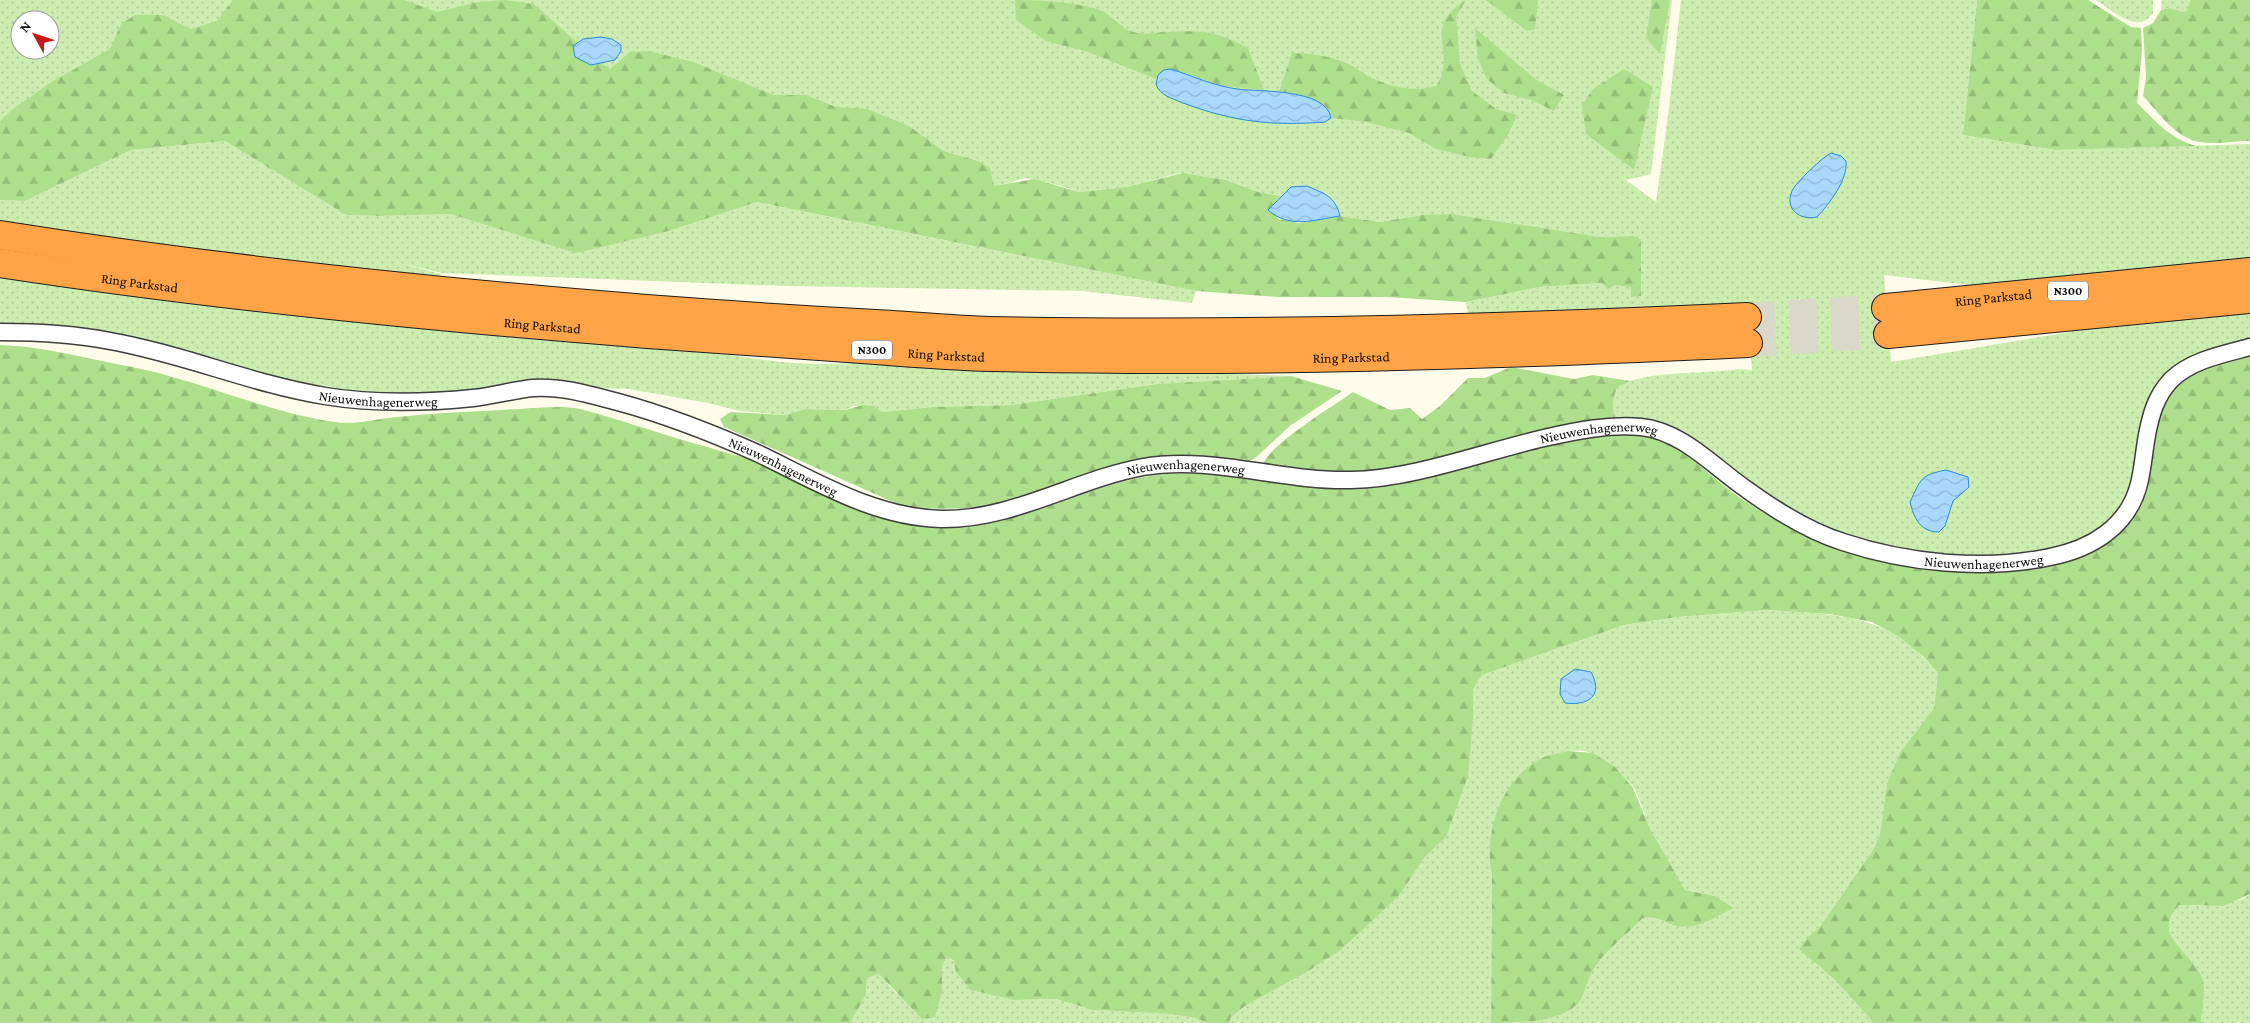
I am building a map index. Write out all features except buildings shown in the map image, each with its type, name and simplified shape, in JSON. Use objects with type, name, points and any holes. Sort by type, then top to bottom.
[{"type":"highway","name":"Ring Parkstad","points":[[0,235],[151,258],[293,276],[501,298],[737,316],[984,330],[1171,333],[1355,332],[1541,327],[1748,330],[1546,353],[1167,360],[985,357],[732,341],[496,322],[304,303],[0,263]]},
{"type":"highway","name":"Ring Parkstad","points":[[2250,272],[1887,321],[2250,299]]},
{"type":"street","name":"Nieuwenhagenerweg","points":[[0,332],[23,332],[110,341],[260,381],[325,396],[390,402],[474,398],[533,388],[554,388],[585,393],[665,415],[754,452],[876,508],[912,516],[946,519],[1011,509],[1124,472],[1145,467],[1191,464],[1286,476],[1352,480],[1421,470],[1581,430],[1651,428],[1672,436],[1780,512],[1836,540],[1909,558],[1971,563],[2016,562],[2050,558],[2102,539],[2117,524],[2131,505],[2139,484],[2151,416],[2158,396],[2181,372],[2250,347]]},
{"type":"green space","points":[[0,0],[1672,0],[1651,174],[1626,180],[1656,202],[1681,0],[1977,0],[1963,135],[2056,150],[2250,144],[2250,262],[1995,288],[1884,275],[1891,362],[2117,324],[2250,311],[2250,338],[2216,349],[2154,389],[2145,409],[2131,481],[2123,504],[2110,520],[2092,534],[2078,541],[2046,550],[1991,555],[1945,555],[1881,546],[1822,527],[1800,516],[1648,421],[1616,418],[1613,403],[1617,387],[1630,381],[1644,377],[1676,373],[1739,369],[1752,370],[1746,302],[1582,315],[1469,319],[1466,302],[1539,287],[1602,283],[1631,287],[1636,296],[1641,296],[1633,236],[1599,237],[1422,215],[1380,222],[1340,216],[1336,203],[1291,187],[1281,196],[1258,192],[1226,180],[1180,173],[1126,187],[1079,192],[1026,178],[994,187],[978,161],[944,151],[932,142],[104,53],[51,82],[9,112],[0,121]]},
{"type":"green space","points":[[233,0],[404,0],[437,12],[478,2],[504,0],[534,4],[600,63],[610,69],[630,52],[649,51],[693,62],[774,95],[806,95],[836,107],[867,109],[909,126],[944,151],[978,161],[990,168],[994,186],[1034,179],[1079,192],[1126,187],[1183,173],[1226,180],[1258,192],[1281,196],[1269,209],[1279,219],[1299,223],[1340,216],[1380,222],[1422,215],[1451,214],[1599,237],[1633,236],[1641,240],[1641,296],[1631,297],[1631,287],[1614,285],[1609,289],[1602,283],[1539,287],[1466,302],[1387,297],[1279,297],[1196,291],[757,202],[669,231],[576,253],[450,214],[346,215],[225,141],[131,150],[25,201],[0,200],[0,121],[10,111],[51,82],[110,49],[121,24],[135,15],[163,15],[191,29],[217,21]]},
{"type":"green space","points":[[1015,0],[1062,2],[1087,6],[1105,13],[1132,32],[1137,33],[1200,32],[1227,38],[1248,48],[1264,90],[1224,86],[1171,69],[1158,75],[1156,79],[1088,52],[1046,41],[1016,20]]},
{"type":"green space","points":[[1466,0],[1456,17],[1460,64],[1472,91],[1496,109],[1517,115],[1509,133],[1491,159],[1470,157],[1436,149],[1409,133],[1367,122],[1331,118],[1324,106],[1310,98],[1279,92],[1292,53],[1319,55],[1340,61],[1353,66],[1372,78],[1396,87],[1420,89],[1436,86],[1442,74],[1444,63],[1442,31],[1445,21],[1452,11]]},
{"type":"green space","points":[[1486,0],[1538,0],[1535,29],[1527,31]]},
{"type":"green space","points":[[1652,0],[1670,0],[1660,54],[1646,38]]},
{"type":"green space","points":[[1977,0],[2088,0],[2131,27],[2141,28],[2142,51],[2137,103],[2171,134],[2196,146],[2056,150],[1963,135]]},
{"type":"green space","points":[[2096,0],[2153,0],[2153,13],[2147,19],[2133,22],[2117,15]]},
{"type":"green space","points":[[2162,0],[2191,1],[2188,10],[2184,12],[2169,8],[2161,10]]},
{"type":"green space","points":[[2191,0],[2250,0],[2250,141],[2212,143],[2191,140],[2168,124],[2143,96],[2146,77],[2143,28],[2153,23],[2161,10],[2169,8],[2184,12],[2187,10]]},
{"type":"green space","points":[[1475,28],[1538,81],[1564,95],[1554,111],[1534,101],[1504,93],[1487,79],[1478,59]]},
{"type":"green space","points":[[1624,69],[1653,87],[1634,170],[1586,134],[1582,105],[1593,89]]},
{"type":"green space","points":[[225,141],[346,215],[450,214],[575,252],[669,231],[757,202],[1196,291],[1192,303],[1082,291],[786,286],[442,273],[396,262],[441,274],[438,281],[0,225],[0,200],[25,201],[131,150]]},
{"type":"green space","points":[[0,272],[692,348],[737,356],[805,364],[874,361],[1291,376],[1157,384],[1011,405],[933,407],[882,412],[874,406],[853,406],[845,410],[805,409],[786,415],[740,411],[708,403],[629,389],[593,388],[404,398],[284,380],[0,325]]},
{"type":"green space","points":[[0,345],[48,350],[142,369],[293,414],[343,423],[427,414],[565,407],[580,409],[757,462],[829,498],[866,513],[885,519],[927,524],[954,524],[1003,519],[1126,481],[1168,474],[1220,475],[1325,488],[1377,487],[1442,473],[1543,445],[1577,438],[1610,435],[1642,436],[1657,439],[1670,445],[1696,462],[1745,501],[1802,534],[1831,547],[1860,557],[1891,564],[1922,569],[1954,571],[1988,571],[2043,567],[2084,556],[2102,547],[2117,536],[2137,508],[2144,490],[2162,412],[2169,396],[2182,382],[2197,373],[2250,356],[2250,894],[2224,906],[2179,905],[2172,914],[2169,930],[2172,937],[2201,974],[2203,980],[2204,996],[2201,1023],[1874,1023],[1832,977],[1799,949],[1810,935],[1819,928],[1873,850],[1880,834],[1887,783],[1900,753],[1934,708],[1938,673],[1924,657],[1899,637],[1872,622],[1830,614],[1768,610],[1678,617],[1624,625],[1482,675],[1473,689],[1473,718],[1468,776],[1446,837],[1425,857],[1398,897],[1341,950],[1307,972],[1245,1006],[1231,1017],[1229,1023],[1207,1023],[1196,1018],[1170,1014],[1093,1010],[1056,999],[1014,1000],[970,990],[956,972],[954,961],[947,956],[942,967],[942,992],[935,1017],[922,1019],[879,974],[867,978],[866,995],[850,1023],[0,1023]]},
{"type":"green space","points":[[1511,367],[1574,379],[1593,375],[1630,381],[1617,387],[1613,403],[1616,418],[1554,427],[1422,463],[1380,470],[1350,472],[1263,465],[1267,457],[1288,437],[1353,392],[1390,410],[1410,408],[1422,419],[1440,406],[1468,378],[1485,378]]},
{"type":"green space","points":[[1291,376],[1342,391],[1291,425],[1255,458],[1246,463],[1211,458],[986,506],[965,508],[934,509],[902,506],[724,427],[720,419],[730,412],[786,415],[805,409],[845,410],[863,405],[874,406],[882,412],[933,407],[1011,405],[1157,384]]},
{"type":"green space","points":[[1768,610],[1818,613],[1861,620],[1900,638],[1919,653],[1938,673],[1934,708],[1887,783],[1880,834],[1873,850],[1819,928],[1810,935],[1832,977],[1874,1023],[1516,1023],[1532,1020],[1581,997],[1588,977],[1596,963],[1643,918],[1656,917],[1671,925],[1734,908],[1715,896],[1685,890],[1649,826],[1634,788],[1594,754],[1577,750],[1560,753],[1542,760],[1526,770],[1513,784],[1495,819],[1490,857],[1492,876],[1491,1023],[1229,1023],[1231,1017],[1245,1006],[1307,972],[1341,950],[1398,897],[1425,857],[1446,837],[1473,718],[1473,688],[1482,675],[1624,625],[1678,617]],"holes":[[[1562,679],[1588,701],[1579,704]]]},
{"type":"green space","points":[[1568,751],[1593,753],[1615,767],[1633,788],[1651,831],[1685,890],[1715,896],[1734,908],[1689,927],[1673,925],[1657,918],[1643,918],[1597,964],[1581,999],[1574,1007],[1565,1013],[1540,1020],[1491,1023],[1492,876],[1490,844],[1497,811],[1504,796],[1525,770],[1542,758]]},
{"type":"green space","points":[[2250,894],[2250,1023],[2201,1023],[2204,996],[2203,980],[2201,974],[2172,937],[2169,923],[2172,914],[2179,905],[2204,906],[2243,899]]},
{"type":"green space","points":[[947,956],[954,961],[956,972],[970,990],[1014,1000],[1056,999],[1093,1010],[1170,1014],[1196,1018],[1207,1023],[850,1023],[866,995],[867,978],[879,974],[897,994],[941,977],[942,967]]},
{"type":"water","points":[[601,37],[612,39],[621,45],[621,51],[615,60],[591,65],[575,57],[573,46],[583,39]]},
{"type":"water","points":[[1171,69],[1229,88],[1305,96],[1317,101],[1326,108],[1331,118],[1325,122],[1270,123],[1219,115],[1183,103],[1160,91],[1156,84],[1158,75],[1164,70]]},
{"type":"water","points":[[1831,153],[1841,156],[1846,161],[1841,184],[1832,199],[1817,217],[1811,218],[1800,215],[1795,212],[1790,203],[1794,187],[1810,170]]},
{"type":"water","points":[[1307,186],[1328,196],[1338,209],[1340,216],[1302,222],[1285,220],[1268,210],[1291,187]]},
{"type":"water","points":[[1946,470],[1968,477],[1969,487],[1953,501],[1945,526],[1939,532],[1927,530],[1916,519],[1910,502],[1922,479],[1931,474]]},
{"type":"water","points":[[1575,669],[1591,672],[1595,680],[1595,693],[1592,698],[1581,703],[1565,703],[1560,694],[1561,679]]},
{"type":"tunnel","points":[[1747,317],[1886,308]]},
{"type":"tunnel","points":[[1748,343],[1888,334]]}]
